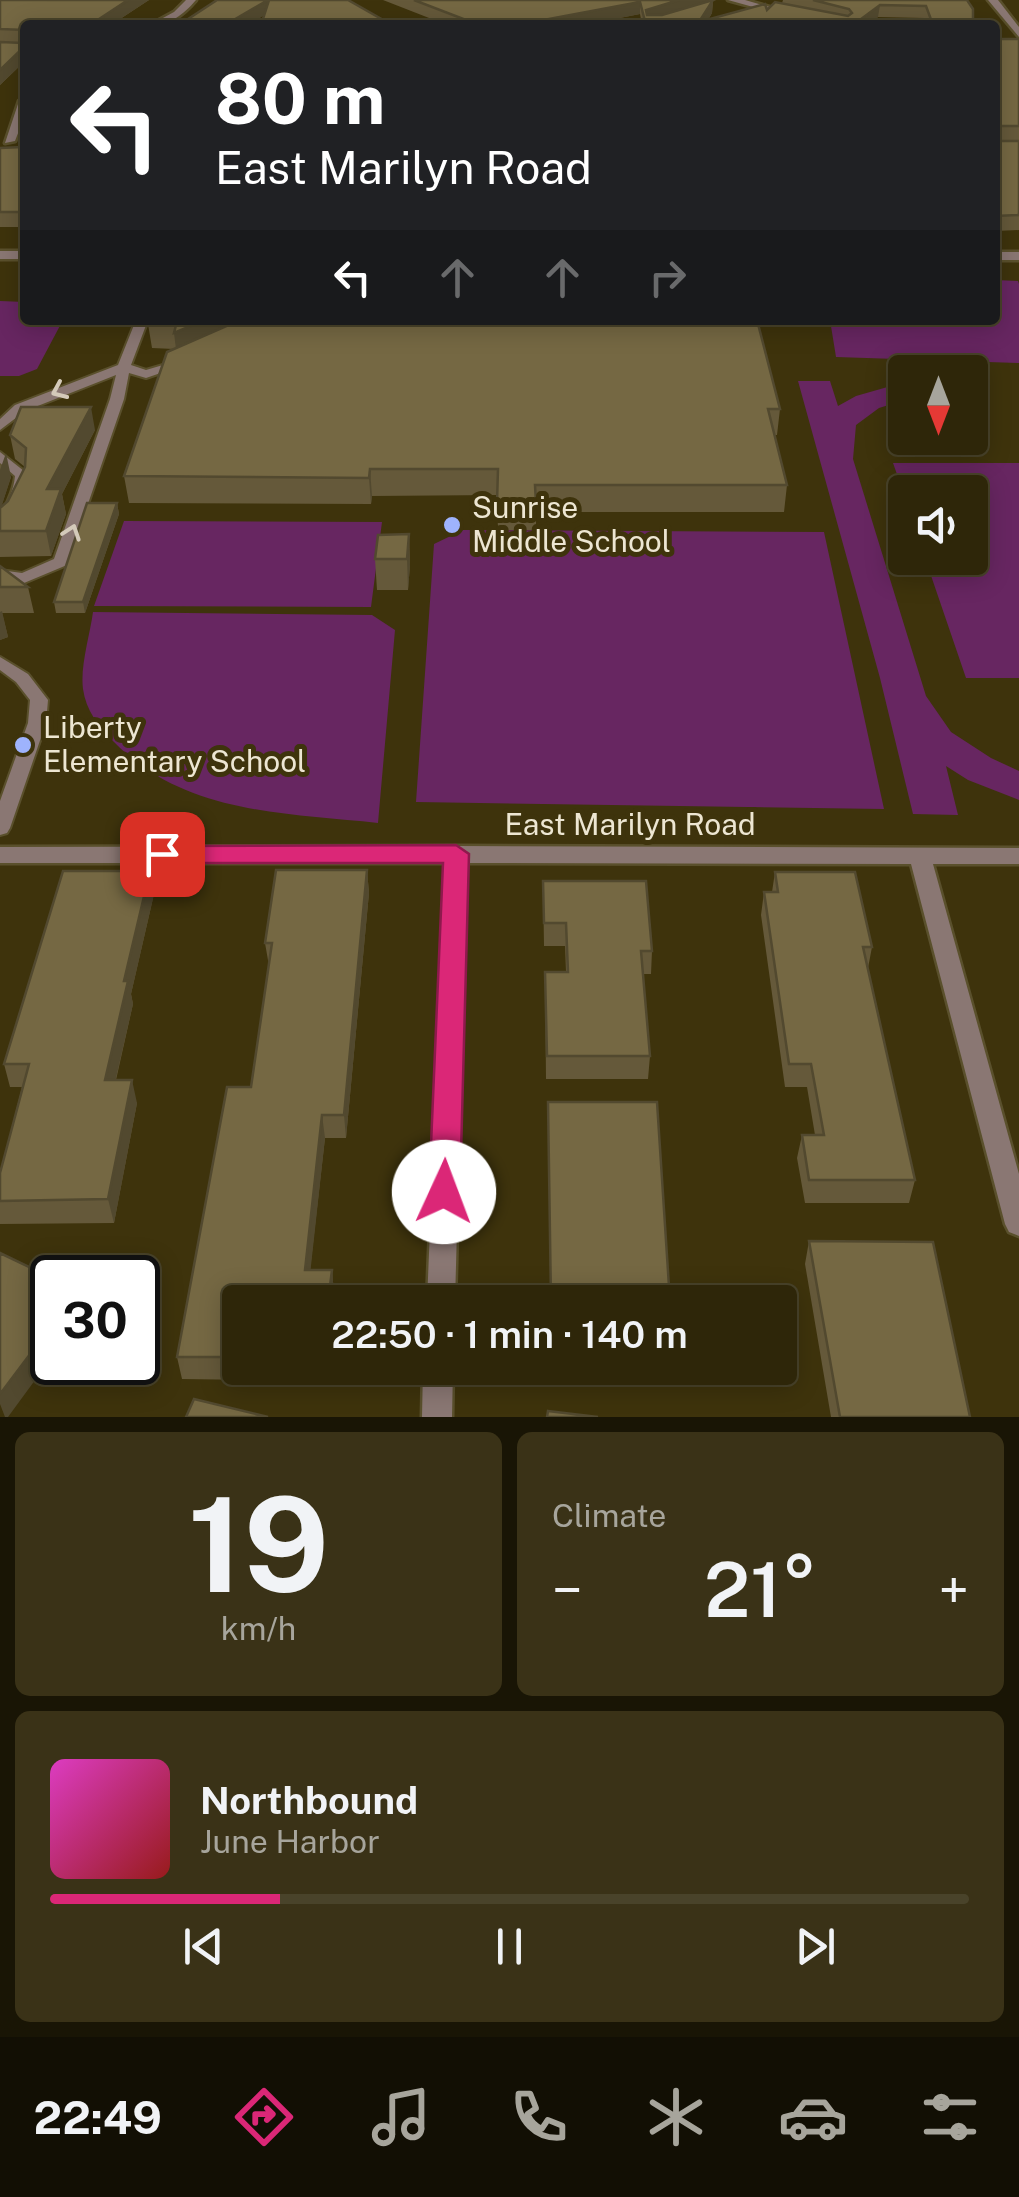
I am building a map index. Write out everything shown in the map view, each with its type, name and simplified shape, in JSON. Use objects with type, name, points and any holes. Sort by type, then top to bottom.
[{"type":"street","points":[[165,20],[191,0]]},
{"type":"street","points":[[994,0],[1015,35]]},
{"type":"street","points":[[734,2],[802,17]]},
{"type":"street","points":[[9,141],[20,119]]},
{"type":"street","points":[[442,1285],[456,854]]},
{"type":"street","name":"East Marilyn Road","points":[[0,855],[1019,856]]},
{"type":"street","points":[[920,856],[1019,1224]]},
{"type":"street","points":[[436,1417],[437,1385]]},
{"type":"lane","points":[[0,575],[24,578],[61,562],[140,325]]},
{"type":"lane","points":[[0,426],[20,408],[124,367],[146,374],[196,357]]},
{"type":"lane","points":[[0,456],[22,475],[21,487],[0,530]]},
{"type":"lane","points":[[0,662],[22,678],[39,700],[37,723],[0,828]]},
{"type":"shaded area","points":[[1000,280],[1018,281],[1019,363],[988,362],[988,355],[888,355],[888,359],[836,357],[831,325],[1000,325]]},
{"type":"shaded area","points":[[0,301],[20,302],[20,325],[60,325],[37,369],[19,376],[0,376]]},
{"type":"shaded area","points":[[798,381],[830,381],[838,406],[888,387],[888,405],[856,425],[853,459],[926,696],[951,732],[1019,771],[1019,800],[968,780],[946,766],[958,815],[913,814],[880,678]]},
{"type":"shaded area","points":[[893,463],[1019,463],[1019,678],[966,678],[931,575],[988,575],[988,475],[897,475]]},
{"type":"shaded area","points":[[124,521],[382,522],[371,607],[94,606]]},
{"type":"shaded area","points":[[463,530],[824,532],[884,809],[416,802],[434,544]]},
{"type":"shaded area","points":[[93,612],[372,615],[395,630],[378,823],[236,806],[171,783],[141,765],[102,729],[85,697],[83,670]]},
{"type":"building","points":[[0,0],[128,0],[98,20],[20,20],[20,30],[0,29]]},
{"type":"building","points":[[217,0],[268,0],[234,20],[187,20]]},
{"type":"building","points":[[269,0],[348,0],[383,20],[263,20]]},
{"type":"building","points":[[414,0],[679,0],[646,10],[647,15],[662,15],[713,0],[700,20],[645,20],[640,2],[544,20],[466,20]]},
{"type":"building","points":[[813,0],[967,0],[973,9],[973,20],[931,20],[926,6],[880,5],[860,20],[706,20],[765,4],[767,10],[775,2],[848,16],[852,13],[849,9]]},
{"type":"building","points":[[1000,39],[1019,39],[1019,126],[1000,126]]},
{"type":"building","points":[[0,42],[20,43],[20,51],[0,70]]},
{"type":"building","points":[[1000,141],[1019,141],[1019,215],[1000,216]]},
{"type":"building","points":[[20,147],[20,212],[0,212],[0,148]]},
{"type":"building","points":[[176,325],[193,325],[174,333]]},
{"type":"building","points":[[229,325],[758,325],[780,409],[768,409],[787,485],[535,485],[536,503],[497,503],[498,469],[370,469],[369,478],[124,476],[167,352]]},
{"type":"building","points":[[21,407],[91,407],[47,489],[61,489],[46,531],[0,531],[0,508],[8,501],[25,467],[26,448],[10,435]]},
{"type":"building","points":[[87,503],[117,503],[83,602],[54,602]]},
{"type":"building","points":[[409,534],[407,559],[375,559],[378,535]]},
{"type":"building","points":[[0,566],[28,587],[0,587]]},
{"type":"building","points":[[276,870],[367,870],[344,1115],[322,1115],[305,1270],[332,1270],[330,1285],[222,1285],[222,1357],[177,1357],[227,1087],[251,1087],[272,943],[265,943]]},
{"type":"building","points":[[63,871],[150,871],[105,1080],[132,1080],[108,1199],[0,1201],[0,1173],[29,1064],[4,1064]]},
{"type":"building","points":[[775,872],[855,872],[872,947],[863,947],[915,1180],[809,1180],[802,1135],[824,1135],[811,1064],[789,1064],[764,892],[778,892]]},
{"type":"building","points":[[543,881],[646,881],[652,951],[641,951],[650,1056],[547,1056],[545,972],[568,972],[566,923],[544,923]]},
{"type":"building","points":[[548,1102],[657,1102],[669,1285],[551,1285]]},
{"type":"building","points":[[809,1241],[933,1242],[970,1417],[840,1417]]},
{"type":"building","points":[[0,1253],[30,1267],[30,1354],[0,1394]]},
{"type":"building","points":[[194,1399],[268,1417],[186,1417]]},
{"type":"building","points":[[548,1411],[598,1417],[547,1417]]},
{"type":"place","name":"Sunrise Middle School","points":[[452,525]]},
{"type":"place","name":"Liberty Elementary School","points":[[23,745]]},
{"type":"route","points":[[162,854],[456,854],[444,1192]]}]
